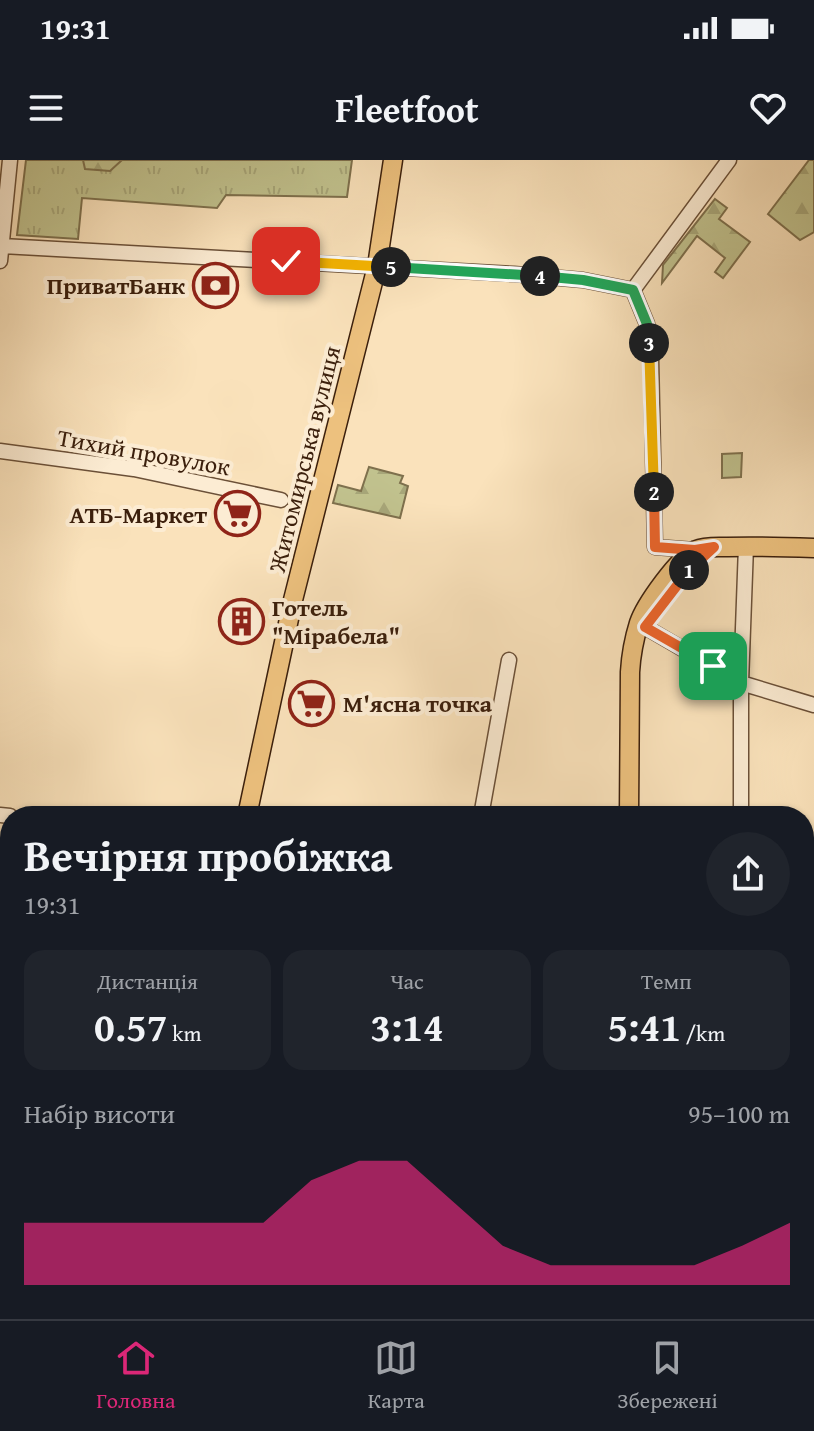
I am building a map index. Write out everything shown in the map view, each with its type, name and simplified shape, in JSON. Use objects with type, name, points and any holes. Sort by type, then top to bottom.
[{"type":"main road","name":"Житомирська вулиця","points":[[249,806],[293,600],[377,266],[393,160]]},
{"type":"main road","points":[[640,635],[639,623],[656,593],[674,569],[695,550],[746,546],[814,548]]},
{"type":"main road","points":[[629,806],[632,652],[640,635],[683,578],[714,547]]},
{"type":"street","points":[[10,160],[1,254],[377,266],[583,280],[633,290]]},
{"type":"street","points":[[633,290],[729,160]]},
{"type":"street","points":[[633,290],[647,324],[651,357],[655,547],[695,550]]},
{"type":"street","name":"Тихий провулок","points":[[0,451],[134,469],[281,500]]},
{"type":"street","points":[[741,806],[746,546]]},
{"type":"street","points":[[640,635],[741,683],[814,705]]},
{"type":"street","points":[[483,806],[509,660]]},
{"type":"green space","points":[[26,160],[352,160],[347,197],[226,195],[217,208],[82,198],[78,239],[17,235]]},
{"type":"green space","points":[[83,160],[122,160],[110,171],[85,169]]},
{"type":"green space","points":[[809,160],[814,160],[814,232],[800,240],[768,214]]},
{"type":"green space","points":[[715,199],[727,208],[719,219],[750,242],[723,278],[715,272],[725,258],[697,236],[662,283],[663,265]]},
{"type":"green space","points":[[742,453],[741,477],[722,478],[722,454]]},
{"type":"green space","points":[[369,467],[403,476],[400,483],[408,486],[400,518],[333,503],[338,485],[361,491]]},
{"type":"place","name":"ПриватБанк","points":[[216,285]]},
{"type":"place","name":"АТБ-Маркет","points":[[238,514]]},
{"type":"place","name":"Готель \"Мірабела\"","points":[[241,621]]},
{"type":"place","name":"М'ясна точка","points":[[312,703]]},
{"type":"route","points":[[286,261],[514,274],[583,280],[633,290],[647,324],[651,357],[655,547],[695,550],[714,547],[698,560],[645,627],[713,666]]}]
